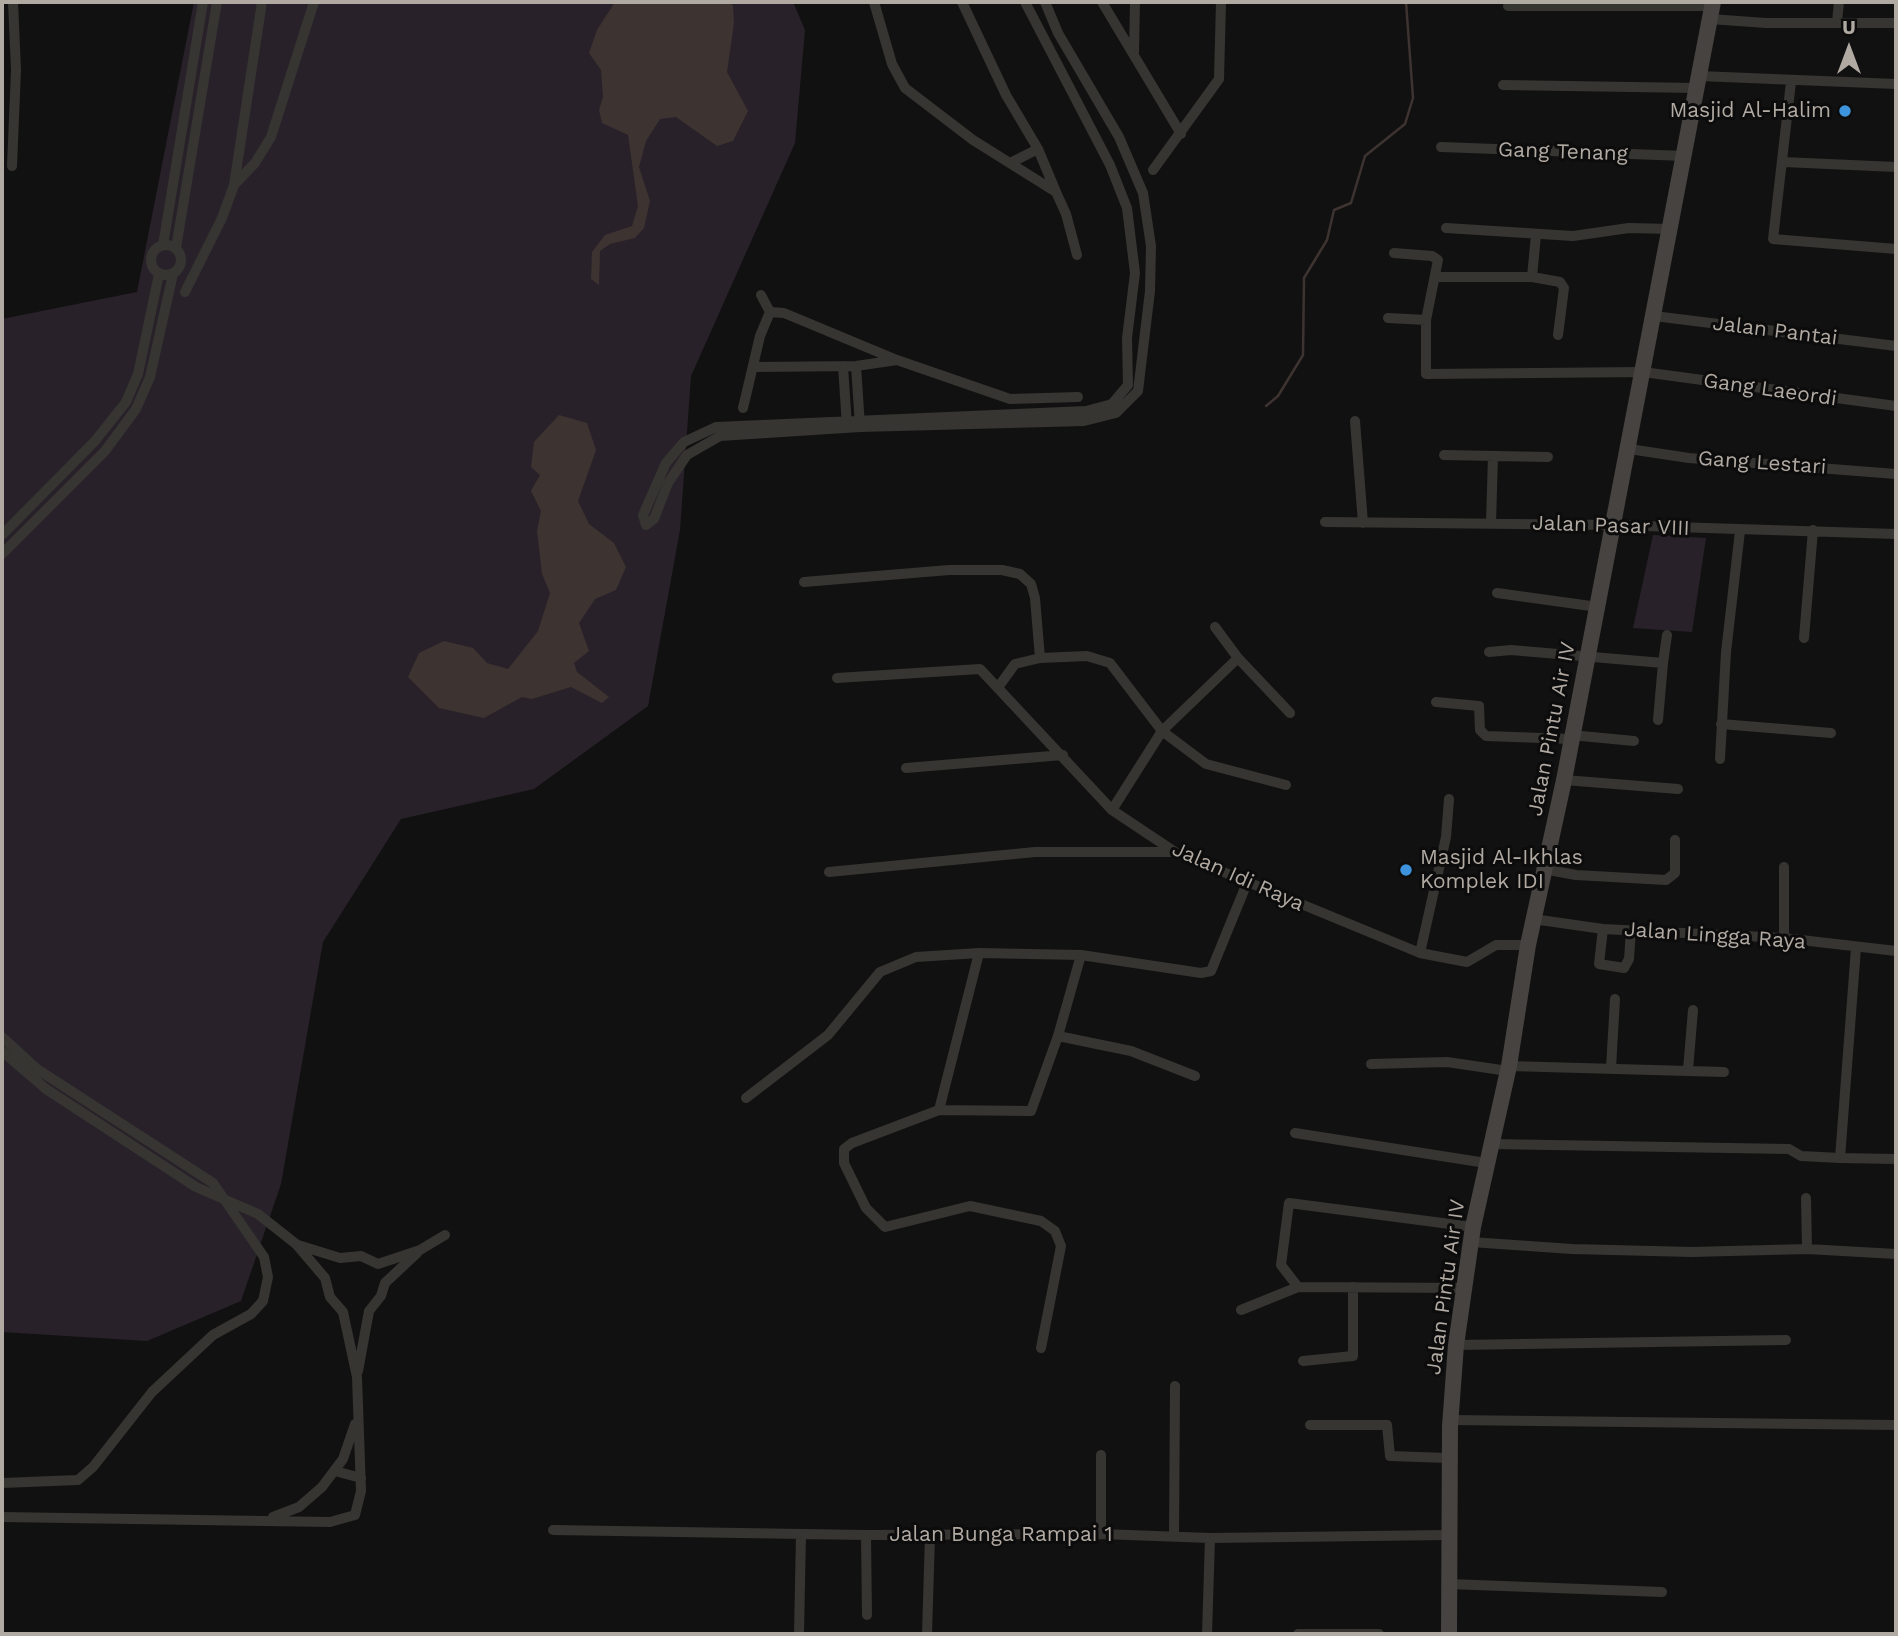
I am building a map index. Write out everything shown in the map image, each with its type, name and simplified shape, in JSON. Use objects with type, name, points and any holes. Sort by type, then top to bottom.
[{"type":"main road","name":"Jalan Pintu Air IV","points":[[1449,1634],[1450,1420],[1456,1345],[1472,1234],[1509,1068],[1528,945],[1564,780],[1712,9]]},
{"type":"street","points":[[12,166],[15,79],[13,2]]},
{"type":"street","points":[[163,245],[203,2]]},
{"type":"street","points":[[2,554],[105,451],[136,409],[150,377],[173,274],[182,262],[176,248],[217,2]]},
{"type":"street","points":[[185,292],[222,218],[234,185],[262,2]]},
{"type":"street","points":[[234,185],[255,163],[271,137],[314,2]]},
{"type":"street","points":[[874,2],[892,64],[905,88],[1010,163],[1056,192]]},
{"type":"street","points":[[962,2],[1006,96],[1038,149],[1066,214],[1077,255]]},
{"type":"street","points":[[959,421],[1105,408],[1119,398],[1128,385],[1127,338],[1135,273],[1127,208],[1110,165],[1025,2]]},
{"type":"street","points":[[847,425],[724,425],[704,430],[684,442],[666,463],[643,515],[643,523],[646,525],[654,519],[677,468],[694,449],[710,439],[859,424],[1084,421],[1116,413],[1138,391],[1142,338],[1150,290],[1151,246],[1143,193],[1119,137],[1058,33],[1045,2]]},
{"type":"street","points":[[1102,2],[1181,134]]},
{"type":"street","points":[[1134,52],[1135,2]]},
{"type":"street","points":[[1153,170],[1219,79],[1221,2]]},
{"type":"street","points":[[1837,22],[1839,2]]},
{"type":"street","points":[[1508,6],[1712,9],[1837,22],[1896,23]]},
{"type":"street","points":[[2,79],[15,79]]},
{"type":"street","points":[[1503,85],[1698,82],[1896,84]]},
{"type":"street","points":[[1791,82],[1773,239],[1788,243],[1896,249]]},
{"type":"street","name":"Gang Tenang","points":[[1441,147],[1685,156]]},
{"type":"street","points":[[1010,163],[1038,149]]},
{"type":"street","points":[[1783,162],[1896,167]]},
{"type":"street","points":[[1446,228],[1573,236],[1629,228],[1671,229]]},
{"type":"street","points":[[1532,277],[1536,235]]},
{"type":"street","points":[[173,274],[159,274],[152,267],[151,258],[155,249],[163,245],[176,248]]},
{"type":"street","points":[[1388,318],[1426,320],[1437,277],[1438,260],[1432,256],[1394,253]]},
{"type":"street","points":[[2,535],[112,422],[126,402],[138,374],[159,274]]},
{"type":"street","points":[[1437,277],[1532,277],[1560,282],[1564,288],[1558,335]]},
{"type":"street","points":[[761,295],[771,312]]},
{"type":"street","points":[[771,312],[784,313],[897,360],[1010,399],[1078,397]]},
{"type":"street","points":[[743,408],[760,336],[771,312]]},
{"type":"street","name":"Jalan Pantai","points":[[1654,316],[1896,346]]},
{"type":"street","name":"Gang Laeordi","points":[[1426,320],[1426,374],[1643,372],[1896,406]]},
{"type":"street","points":[[1127,338],[1142,338]]},
{"type":"street","points":[[754,367],[856,366],[897,360]]},
{"type":"street","points":[[843,366],[847,425]]},
{"type":"street","points":[[856,366],[859,424]]},
{"type":"street","points":[[138,374],[150,377]]},
{"type":"street","points":[[1354,421],[1361,466],[1363,523]]},
{"type":"street","name":"Gang Lestari","points":[[1629,449],[1689,458],[1896,474]]},
{"type":"street","points":[[1444,455],[1548,457]]},
{"type":"street","points":[[1491,523],[1493,456]]},
{"type":"street","name":"Jalan Pasar VIII","points":[[1325,522],[1612,525],[1896,534]]},
{"type":"street","points":[[1804,638],[1813,530]]},
{"type":"street","points":[[1720,759],[1740,531]]},
{"type":"street","points":[[804,582],[949,570],[1002,570],[1020,574],[1031,584],[1035,598],[1040,658]]},
{"type":"street","points":[[1497,593],[1598,607]]},
{"type":"street","points":[[1214,627],[1238,658],[1290,713]]},
{"type":"street","points":[[1658,720],[1667,635]]},
{"type":"street","points":[[1489,652],[1511,650],[1663,663]]},
{"type":"street","points":[[999,686],[1015,664],[1040,658],[1087,656],[1110,663],[1162,731],[1206,764],[1286,785]]},
{"type":"street","points":[[1112,810],[1162,731],[1238,658]]},
{"type":"street","name":"Jalan Idi Raya","points":[[837,678],[972,667],[980,669],[999,686],[1112,810],[1175,852],[1420,953],[1467,962],[1496,944],[1528,945]]},
{"type":"street","points":[[1436,702],[1479,706],[1480,730],[1486,736],[1634,741]]},
{"type":"street","points":[[1721,724],[1831,733]]},
{"type":"street","points":[[906,768],[1063,755]]},
{"type":"street","points":[[1564,780],[1678,789]]},
{"type":"street","points":[[1420,953],[1446,837],[1449,799]]},
{"type":"street","points":[[1543,869],[1576,875],[1666,880],[1675,873],[1675,840]]},
{"type":"street","points":[[829,872],[1035,852],[1175,852]]},
{"type":"street","points":[[1784,867],[1784,939]]},
{"type":"street","points":[[746,1098],[828,1035],[880,972],[916,957],[979,953],[1081,955],[1201,973],[1211,971],[1247,883]]},
{"type":"street","name":"Jalan Lingga Raya","points":[[1533,919],[1603,929],[1784,939],[1896,951]]},
{"type":"street","points":[[1603,929],[1600,964],[1624,968],[1629,959],[1631,930]]},
{"type":"street","points":[[1840,1158],[1856,948]]},
{"type":"street","points":[[939,1110],[979,953]]},
{"type":"street","points":[[1041,1348],[1061,1246],[1055,1230],[1041,1221],[970,1206],[886,1227],[866,1208],[844,1163],[847,1146],[939,1110],[1031,1111],[1058,1037],[1081,955]]},
{"type":"street","points":[[1611,1069],[1615,999]]},
{"type":"street","points":[[1688,1070],[1693,1010]]},
{"type":"street","points":[[2,1037],[37,1069],[213,1183],[264,1257],[268,1277],[263,1301],[251,1314],[214,1335],[152,1392],[93,1467],[78,1480],[2,1483]]},
{"type":"street","points":[[1058,1037],[1131,1051],[1195,1076]]},
{"type":"street","points":[[2,1051],[46,1089],[196,1188],[258,1214],[296,1244],[325,1278],[330,1297],[343,1312],[357,1377],[361,1478],[355,1515],[330,1522],[2,1517]]},
{"type":"street","points":[[1371,1064],[1447,1062],[1509,1068],[1724,1072]]},
{"type":"street","points":[[1294,1132],[1486,1163]]},
{"type":"street","points":[[1491,1144],[1789,1149],[1801,1156],[1896,1159]]},
{"type":"street","points":[[1806,1198],[1807,1249]]},
{"type":"street","points":[[1298,1287],[1281,1265],[1289,1203],[1472,1234],[1599,1250],[1807,1249],[1896,1254]]},
{"type":"street","points":[[296,1244],[340,1258],[361,1256],[378,1264],[420,1250],[444,1236]]},
{"type":"street","points":[[357,1377],[369,1311],[382,1296],[385,1283],[420,1250]]},
{"type":"street","points":[[1241,1310],[1298,1287],[1465,1288]]},
{"type":"street","points":[[1303,1361],[1353,1356],[1353,1287]]},
{"type":"street","points":[[1456,1345],[1786,1340]]},
{"type":"street","points":[[1174,1536],[1175,1386]]},
{"type":"street","points":[[267,1520],[299,1507],[335,1471],[343,1458],[359,1412]]},
{"type":"street","points":[[1450,1420],[1896,1425]]},
{"type":"street","points":[[1310,1425],[1387,1425],[1390,1456],[1448,1458]]},
{"type":"street","points":[[1101,1455],[1101,1534]]},
{"type":"street","points":[[335,1471],[361,1478]]},
{"type":"street","name":"Jalan Bunga Rampai 1","points":[[553,1530],[866,1535],[1101,1534],[1210,1538],[1449,1535]]},
{"type":"street","points":[[799,1634],[801,1534]]},
{"type":"street","points":[[866,1535],[867,1615]]},
{"type":"street","points":[[927,1634],[930,1535]]},
{"type":"street","points":[[1207,1634],[1210,1538]]},
{"type":"street","points":[[1449,1584],[1662,1591]]},
{"type":"street","points":[[1298,1634],[1379,1634]]},
{"type":"shaded area","points":[[194,2],[793,2],[805,30],[795,143],[691,376],[680,530],[648,706],[534,789],[401,819],[323,942],[281,1184],[241,1301],[147,1341],[2,1332],[2,319],[137,292]]},
{"type":"shaded area","points":[[615,2],[730,2],[733,6],[734,23],[727,72],[748,111],[733,141],[717,146],[676,117],[660,119],[646,141],[639,167],[650,201],[644,228],[635,238],[610,244],[600,251],[599,285],[591,279],[592,252],[605,235],[632,226],[638,206],[628,135],[602,123],[599,110],[603,97],[601,70],[589,53],[597,30]]},
{"type":"shaded area","points":[[559,415],[587,423],[596,450],[578,501],[589,524],[614,543],[626,567],[616,590],[595,599],[579,623],[589,651],[574,663],[577,672],[609,697],[602,703],[571,687],[532,699],[522,697],[484,718],[439,708],[408,677],[419,653],[444,641],[473,648],[487,663],[508,669],[538,631],[550,593],[542,574],[537,531],[541,511],[531,491],[540,475],[531,467],[534,442]]},
{"type":"shaded area","points":[[1653,535],[1706,538],[1692,632],[1633,628]]},
{"type":"waterway","points":[[1266,406],[1278,396],[1303,355],[1304,278],[1327,240],[1334,210],[1351,203],[1365,156],[1405,124],[1413,98],[1406,2]]},
{"type":"place","name":"Masjid Al-Halim","points":[[1845,111]]},
{"type":"place","name":"Masjid Al-Ikhlas Komplek IDI","points":[[1406,870]]}]
